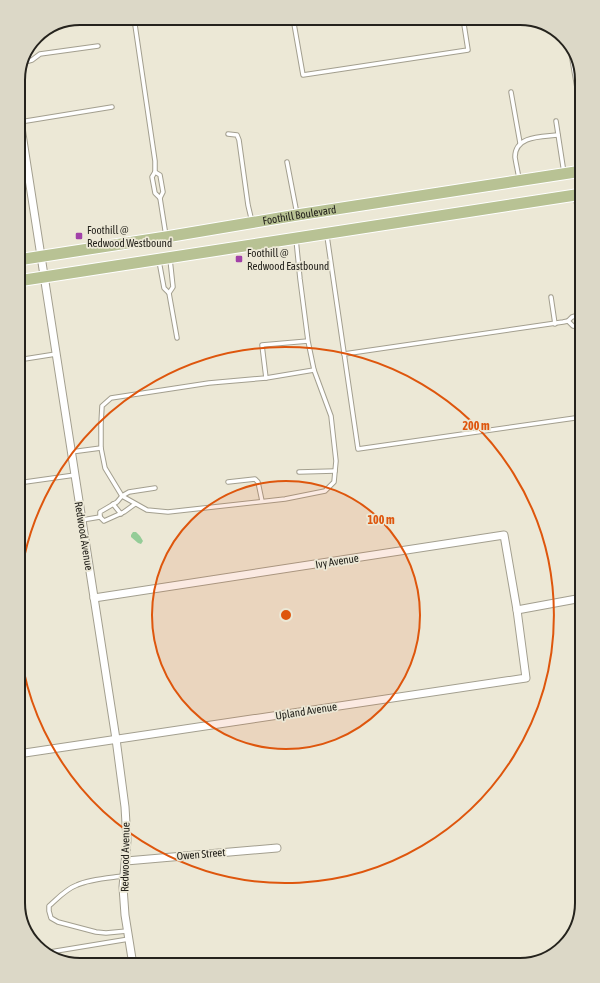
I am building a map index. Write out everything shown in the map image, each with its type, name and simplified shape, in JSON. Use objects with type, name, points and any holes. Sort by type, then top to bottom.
[{"type":"main road","name":"Foothill Boulevard","points":[[25,259],[575,172]]},
{"type":"main road","name":"Foothill Boulevard","points":[[25,280],[575,195]]},
{"type":"street","name":"Redwood Avenue","points":[[25,153],[116,739],[125,807],[127,840],[124,876],[125,915],[132,958]]},
{"type":"street","name":"Ivy Avenue","points":[[94,598],[504,535],[517,610]]},
{"type":"street","points":[[517,610],[575,599]]},
{"type":"street","name":"Upland Avenue","points":[[25,753],[526,678],[517,610]]},
{"type":"street","name":"Owen Street","points":[[126,861],[277,848]]},
{"type":"lane","points":[[135,25],[156,161],[155,172],[152,177],[155,193],[160,198]]},
{"type":"lane","points":[[294,25],[304,75],[468,50],[464,25]]},
{"type":"lane","points":[[29,61],[40,54],[98,46]]},
{"type":"lane","points":[[511,92],[520,143],[516,157],[520,181]]},
{"type":"lane","points":[[25,121],[112,107]]},
{"type":"lane","points":[[556,121],[565,174]]},
{"type":"lane","points":[[228,134],[236,135],[239,140],[252,223]]},
{"type":"lane","points":[[520,143],[529,139],[558,135]]},
{"type":"lane","points":[[287,162],[297,215]]},
{"type":"lane","points":[[155,172],[160,175],[163,192],[160,198],[166,237]]},
{"type":"lane","points":[[326,233],[358,449],[575,418]]},
{"type":"lane","points":[[296,238],[308,341],[314,370],[331,416],[336,460],[334,482],[326,491],[285,499],[168,512],[147,510],[122,496],[105,468],[101,448],[102,406],[111,398],[210,383],[266,378],[314,370]]},
{"type":"lane","points":[[170,258],[173,287],[170,293],[177,338]]},
{"type":"lane","points":[[159,259],[164,288],[170,293]]},
{"type":"lane","points":[[551,297],[555,324]]},
{"type":"lane","points":[[344,354],[568,322],[572,317],[575,316]]},
{"type":"lane","points":[[568,322],[575,326]]},
{"type":"lane","points":[[266,378],[262,346],[308,341]]},
{"type":"lane","points":[[25,359],[56,354]]},
{"type":"lane","points":[[71,452],[101,448]]},
{"type":"lane","points":[[299,472],[335,471]]},
{"type":"lane","points":[[25,482],[75,475]]},
{"type":"lane","points":[[228,482],[255,479],[258,482],[262,501]]},
{"type":"lane","points":[[100,517],[100,512],[129,492],[155,488]]},
{"type":"lane","points":[[113,504],[121,514]]},
{"type":"lane","points":[[100,517],[104,521],[121,514],[135,504]]},
{"type":"lane","points":[[82,520],[100,517]]},
{"type":"lane","points":[[124,876],[86,881],[76,885],[65,892],[49,906],[49,911],[51,918],[58,922],[96,932],[106,933],[128,931]]},
{"type":"lane","points":[[55,951],[129,940]]},
{"type":"shaded area","points":[[133,532],[136,532],[140,536],[143,541],[141,544],[131,537]]},
{"type":"place","name":"Foothill @ Redwood Westbound","points":[[79,236]]},
{"type":"place","name":"Foothill @ Redwood Eastbound","points":[[239,259]]}]
